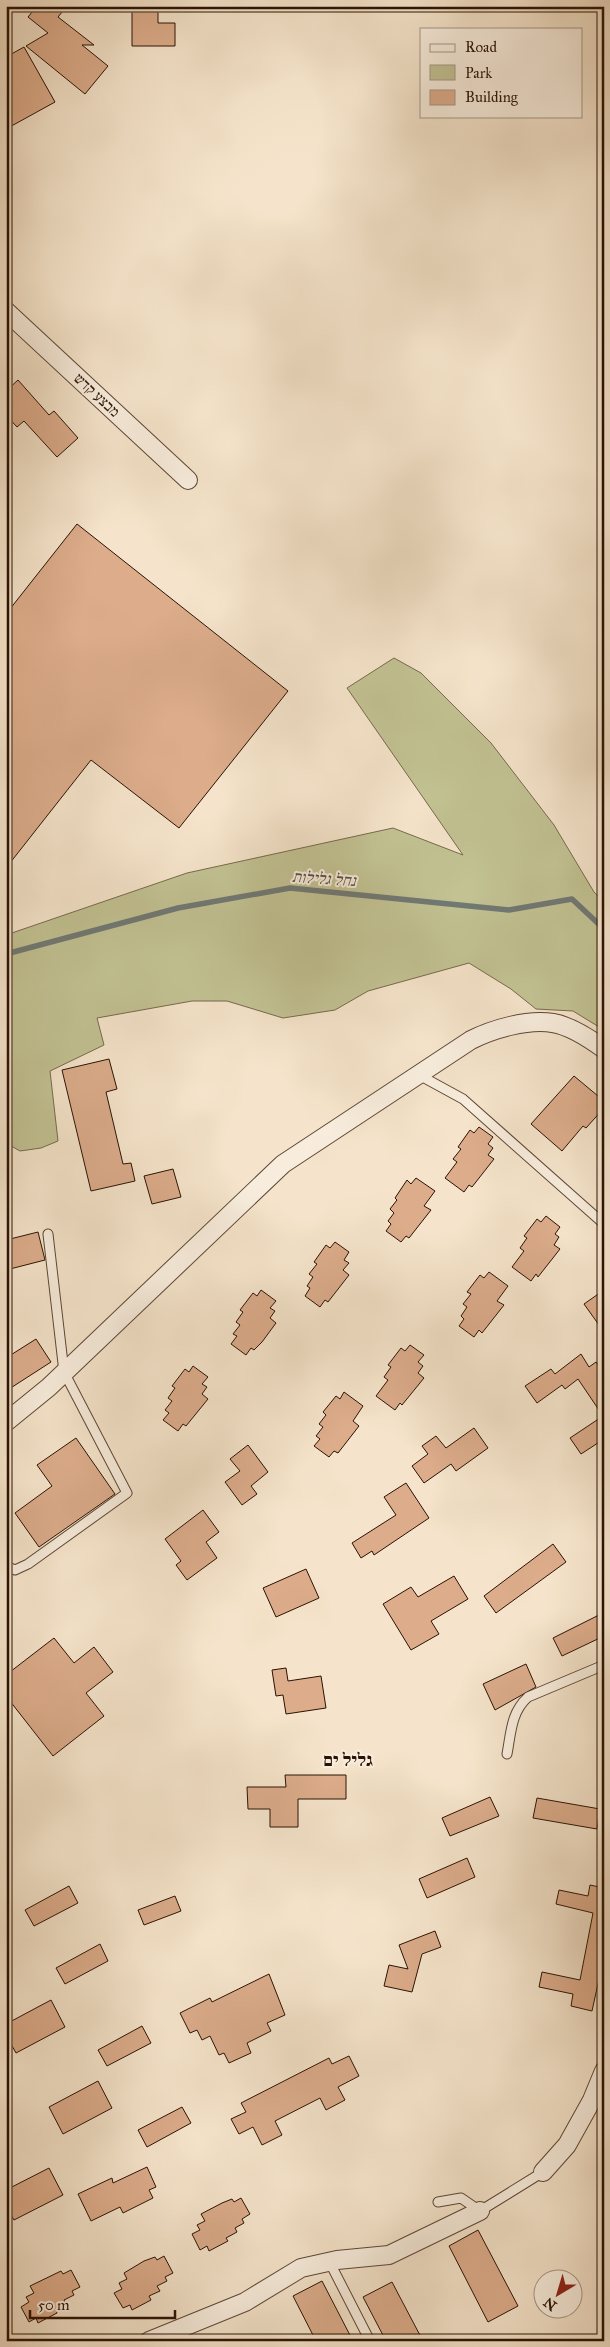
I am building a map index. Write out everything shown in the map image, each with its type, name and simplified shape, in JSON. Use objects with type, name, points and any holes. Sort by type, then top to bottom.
[{"type":"street","name":"מבצע קדש","points":[[6,311],[188,480]]},
{"type":"street","points":[[6,1422],[64,1372],[283,1164],[471,1040],[493,1029],[553,1023],[587,1036],[604,1049]]},
{"type":"street","points":[[543,2172],[567,2145],[592,2100],[604,2071]]},
{"type":"street","points":[[149,2341],[191,2334],[301,2268],[329,2261],[389,2255],[480,2211]]},
{"type":"lane","points":[[419,1075],[464,1100],[604,1224]]},
{"type":"lane","points":[[6,1566],[15,1570],[28,1564],[127,1493],[64,1372],[48,1234]]},
{"type":"lane","points":[[507,1754],[514,1715],[523,1701],[528,1697],[604,1665]]},
{"type":"lane","points":[[438,2202],[461,2198],[480,2211],[543,2172]]},
{"type":"lane","points":[[329,2261],[370,2341]]},
{"type":"green space","points":[[394,658],[421,673],[491,743],[554,825],[594,892],[604,902],[604,1030],[573,1011],[536,1009],[511,989],[469,963],[368,991],[335,1010],[283,1018],[227,1001],[192,1001],[97,1018],[104,1045],[50,1071],[58,1141],[41,1148],[20,1151],[6,1143],[6,935],[187,873],[393,828],[463,855],[347,688]]},
{"type":"building","points":[[37,6],[67,6],[58,17],[94,45],[82,45],[108,66],[85,94],[26,46],[48,33],[28,17]]},
{"type":"building","points":[[132,6],[158,6],[158,23],[175,23],[175,46],[132,46]]},
{"type":"building","points":[[24,47],[55,102],[6,129],[6,57]]},
{"type":"building","points":[[18,380],[49,415],[54,411],[78,438],[57,457],[24,421],[17,427],[6,415],[6,391]]},
{"type":"building","points":[[77,524],[288,691],[179,828],[91,760],[6,868],[6,614]]},
{"type":"building","points":[[109,1059],[117,1089],[106,1092],[123,1164],[131,1163],[135,1181],[91,1191],[62,1070]]},
{"type":"building","points":[[574,1076],[604,1101],[604,1108],[586,1128],[583,1126],[562,1151],[531,1124]]},
{"type":"building","points":[[479,1127],[493,1137],[488,1144],[493,1148],[488,1155],[494,1159],[472,1187],[469,1185],[464,1192],[445,1178],[457,1162],[453,1159],[461,1149],[458,1147],[470,1130],[474,1133]]},
{"type":"building","points":[[173,1169],[181,1197],[152,1204],[144,1176]]},
{"type":"building","points":[[416,1178],[435,1191],[424,1206],[431,1210],[409,1238],[406,1236],[401,1242],[386,1231],[391,1224],[388,1221],[394,1213],[390,1209],[407,1180],[411,1184]]},
{"type":"building","points":[[546,1216],[560,1227],[555,1234],[559,1237],[554,1245],[560,1249],[538,1277],[536,1274],[531,1281],[512,1267],[524,1251],[520,1248],[527,1238],[524,1236],[537,1219],[541,1222]]},
{"type":"building","points":[[38,1232],[45,1260],[6,1270],[6,1240]]},
{"type":"building","points":[[335,1242],[349,1252],[344,1260],[349,1263],[343,1270],[349,1275],[328,1302],[325,1300],[320,1307],[305,1296],[310,1288],[307,1286],[313,1277],[309,1274],[317,1264],[314,1262],[326,1245],[330,1248]]},
{"type":"building","points":[[489,1272],[508,1286],[497,1301],[504,1305],[482,1333],[479,1330],[474,1337],[459,1326],[464,1319],[461,1316],[467,1307],[463,1304],[471,1294],[467,1292],[480,1275],[484,1278]]},
{"type":"building","points":[[261,1290],[276,1301],[270,1308],[275,1311],[270,1318],[276,1323],[262,1342],[254,1350],[251,1348],[246,1355],[231,1344],[237,1336],[233,1334],[240,1325],[236,1322],[243,1312],[240,1310],[253,1293],[257,1296]]},
{"type":"building","points":[[604,1290],[604,1332],[584,1304]]},
{"type":"building","points":[[36,1339],[51,1362],[6,1391],[6,1358]]},
{"type":"building","points":[[410,1345],[424,1355],[418,1362],[423,1366],[418,1373],[424,1378],[402,1405],[400,1403],[395,1410],[376,1396],[388,1380],[384,1377],[391,1367],[388,1365],[401,1348],[405,1351]]},
{"type":"building","points":[[581,1354],[589,1367],[596,1362],[604,1373],[604,1439],[581,1454],[570,1438],[603,1416],[578,1379],[565,1389],[562,1385],[537,1403],[525,1386],[551,1369],[555,1374]]},
{"type":"building","points":[[193,1366],[208,1377],[202,1384],[207,1387],[202,1394],[208,1399],[186,1426],[183,1424],[178,1431],[163,1420],[169,1413],[165,1410],[172,1401],[168,1398],[175,1388],[172,1386],[185,1369],[189,1372]]},
{"type":"building","points":[[344,1392],[363,1406],[353,1421],[359,1426],[338,1453],[334,1451],[329,1457],[314,1446],[320,1439],[316,1436],[323,1427],[319,1424],[326,1415],[323,1412],[336,1396],[340,1399]]},
{"type":"building","points":[[474,1428],[488,1448],[456,1471],[451,1464],[424,1483],[412,1466],[428,1454],[422,1446],[436,1436],[446,1448]]},
{"type":"building","points":[[76,1438],[115,1494],[39,1547],[15,1513],[52,1486],[37,1465]]},
{"type":"building","points":[[248,1445],[268,1472],[251,1486],[257,1494],[242,1505],[225,1482],[240,1471],[230,1459]]},
{"type":"building","points":[[406,1483],[429,1518],[374,1555],[372,1551],[361,1558],[352,1543],[396,1515],[384,1497]]},
{"type":"building","points":[[203,1510],[219,1532],[206,1542],[217,1558],[187,1580],[176,1565],[181,1561],[165,1539]]},
{"type":"building","points":[[553,1544],[566,1562],[496,1613],[484,1596]]},
{"type":"building","points":[[306,1569],[319,1598],[276,1617],[263,1588]]},
{"type":"building","points":[[454,1576],[468,1599],[431,1621],[439,1634],[411,1650],[383,1604],[411,1587],[418,1597]]},
{"type":"building","points":[[599,1615],[604,1624],[604,1636],[562,1656],[553,1638]]},
{"type":"building","points":[[54,1638],[74,1663],[94,1647],[113,1672],[86,1693],[104,1716],[53,1756],[6,1696],[6,1675]]},
{"type":"building","points":[[526,1664],[536,1687],[495,1710],[483,1684]]},
{"type":"building","points":[[286,1668],[288,1681],[321,1676],[326,1708],[286,1714],[283,1695],[276,1696],[272,1670]]},
{"type":"building","points":[[285,1775],[346,1775],[346,1799],[298,1799],[298,1827],[270,1827],[270,1809],[248,1809],[247,1787],[286,1787]]},
{"type":"building","points":[[490,1797],[499,1816],[450,1836],[442,1818]]},
{"type":"building","points":[[537,1798],[600,1809],[597,1829],[533,1818]]},
{"type":"building","points":[[467,1858],[475,1877],[427,1898],[419,1879]]},
{"type":"building","points":[[590,1885],[604,1888],[604,1971],[601,1970],[592,2011],[571,2006],[573,1994],[539,1987],[542,1972],[580,1980],[593,1913],[556,1904],[559,1890],[588,1896]]},
{"type":"building","points":[[69,1886],[78,1903],[34,1926],[25,1910]]},
{"type":"building","points":[[175,1896],[181,1911],[144,1925],[138,1910]]},
{"type":"building","points":[[435,1931],[441,1947],[422,1954],[412,1992],[384,1986],[389,1965],[408,1969],[399,1945]]},
{"type":"building","points":[[100,1944],[108,1961],[65,1984],[56,1968]]},
{"type":"building","points":[[269,1974],[285,2015],[267,2023],[271,2031],[247,2043],[251,2053],[229,2063],[224,2053],[219,2055],[210,2036],[202,2040],[197,2030],[190,2033],[180,2013],[210,1998],[212,2002]]},
{"type":"building","points":[[51,2000],[65,2027],[16,2053],[6,2035],[6,2024]]},
{"type":"building","points":[[142,2026],[151,2043],[107,2066],[98,2050]]},
{"type":"building","points":[[349,2056],[359,2076],[338,2087],[345,2100],[326,2110],[320,2098],[275,2121],[282,2135],[262,2145],[253,2127],[239,2134],[231,2119],[246,2112],[241,2103],[329,2058],[332,2064]]},
{"type":"building","points":[[98,2081],[112,2108],[63,2134],[49,2107]]},
{"type":"building","points":[[182,2107],[191,2123],[147,2147],[138,2130]]},
{"type":"building","points":[[147,2167],[156,2187],[149,2190],[153,2198],[123,2213],[120,2207],[91,2221],[78,2194],[112,2178],[113,2183]]},
{"type":"building","points":[[49,2168],[63,2195],[14,2220],[6,2206],[6,2190]]},
{"type":"building","points":[[241,2198],[250,2214],[242,2219],[244,2223],[235,2228],[237,2232],[226,2238],[228,2241],[209,2251],[207,2246],[200,2250],[192,2234],[200,2230],[197,2225],[205,2221],[201,2214],[232,2199],[234,2202]]},
{"type":"building","points":[[478,2230],[518,2306],[488,2322],[449,2246]]},
{"type":"building","points":[[164,2256],[173,2273],[165,2277],[167,2281],[157,2286],[160,2291],[149,2296],[151,2300],[132,2310],[130,2305],[123,2308],[114,2293],[122,2289],[119,2283],[127,2279],[124,2273],[144,2261],[155,2257],[157,2260]]},
{"type":"building","points":[[71,2270],[80,2287],[72,2291],[74,2295],[64,2300],[66,2304],[56,2310],[57,2313],[38,2323],[36,2318],[29,2322],[21,2307],[29,2302],[26,2297],[34,2293],[30,2286],[61,2271],[63,2274]]},
{"type":"building","points":[[322,2281],[353,2341],[316,2341],[293,2296]]},
{"type":"building","points":[[392,2282],[423,2341],[386,2341],[363,2297]]},
{"type":"waterway","name":"נחל גלילות","points":[[6,954],[178,908],[290,888],[509,910],[572,899],[604,929]]},
{"type":"district","name":"גליל ים","points":[[348,1760]]}]
